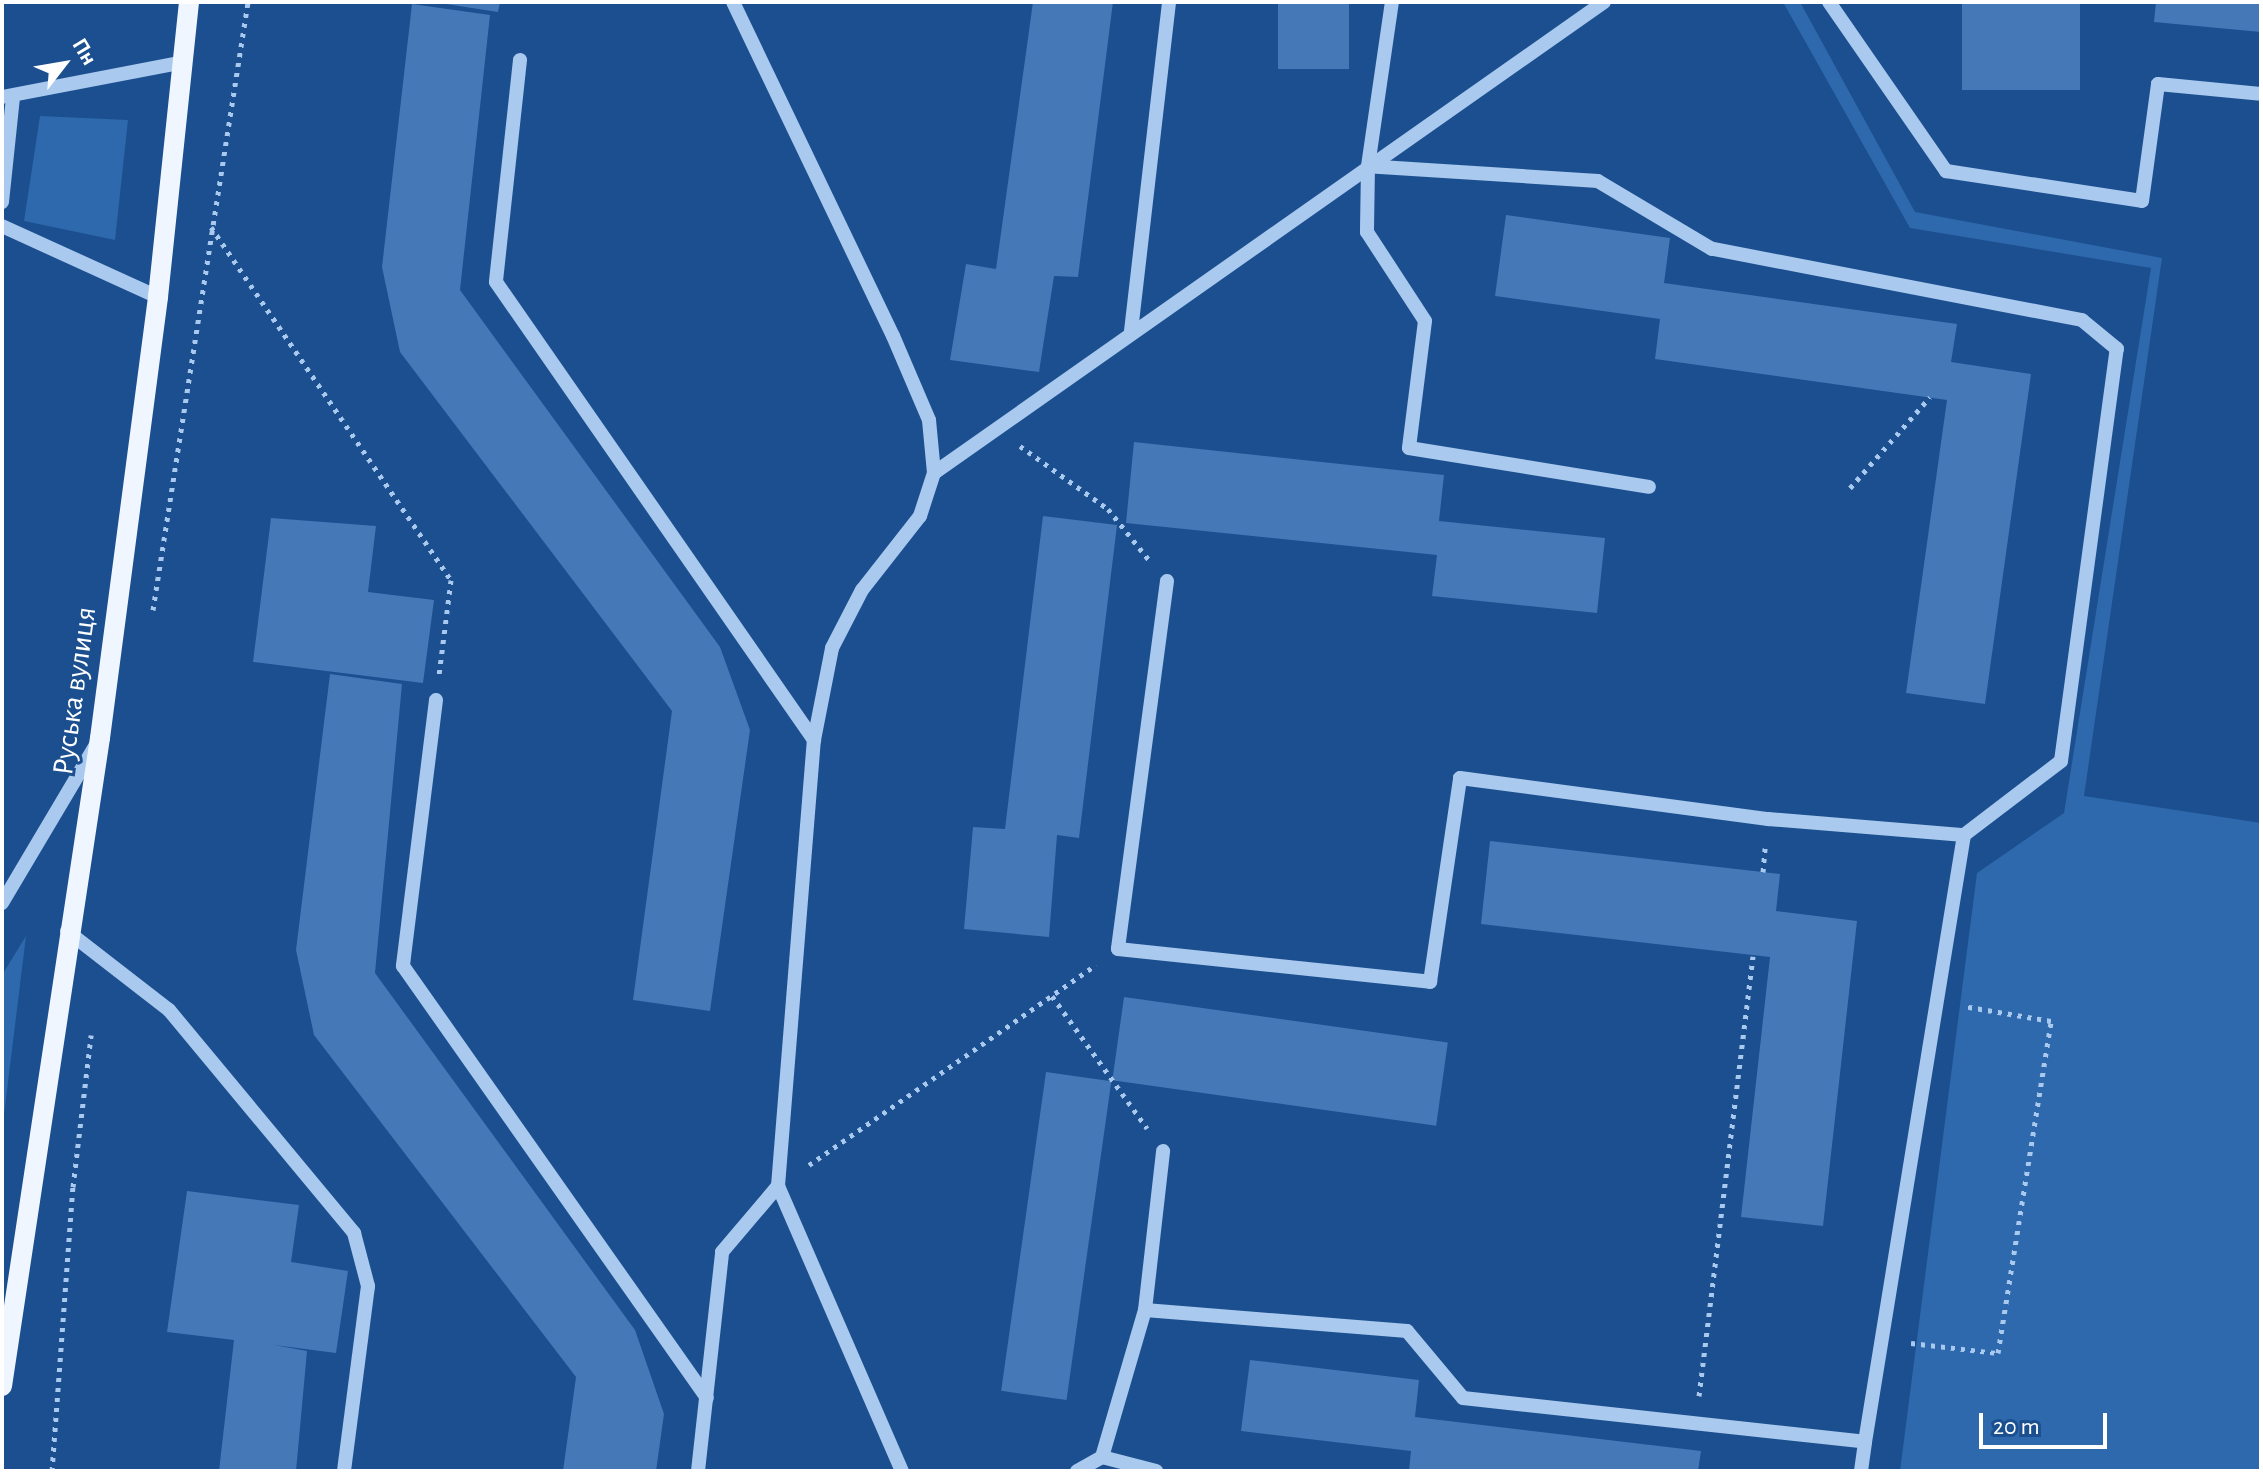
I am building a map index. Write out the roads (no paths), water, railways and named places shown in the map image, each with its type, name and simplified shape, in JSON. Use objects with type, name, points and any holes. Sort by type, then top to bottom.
[{"type":"main road","name":"Руська вулиця","points":[[2,1386],[67,931],[100,738],[158,297],[189,2]]},
{"type":"lane","points":[[733,2],[899,350],[929,420],[934,473],[920,516],[862,590],[832,648],[814,740],[778,1186],[902,1471]]},
{"type":"lane","points":[[1131,331],[1169,2]]},
{"type":"lane","points":[[1392,2],[1368,166],[1367,232],[1425,321],[1409,448],[1649,487]]},
{"type":"lane","points":[[934,473],[1131,331],[1604,2]]},
{"type":"lane","points":[[1829,2],[1946,171],[2142,201],[2158,84],[2261,94]]},
{"type":"lane","points":[[520,60],[496,282],[814,740]]},
{"type":"lane","points":[[2,202],[8,97],[184,62]]},
{"type":"lane","points":[[1167,581],[1118,949],[1430,982],[1460,778],[1768,819],[1964,835],[2061,761],[2117,349],[2082,320],[1712,249],[1598,181],[1368,166]]},
{"type":"lane","points":[[2,226],[158,297]]},
{"type":"lane","points":[[436,700],[403,966],[707,1398]]},
{"type":"lane","points":[[2,903],[100,738]]},
{"type":"lane","points":[[1861,1471],[1964,835]]},
{"type":"lane","points":[[67,931],[169,1010],[354,1233],[368,1286],[344,1471]]},
{"type":"lane","points":[[1102,1457],[1145,1310],[1163,1151]]},
{"type":"lane","points":[[698,1471],[722,1252],[778,1186]]},
{"type":"lane","points":[[1145,1310],[1407,1331],[1463,1398],[1865,1442]]},
{"type":"lane","points":[[1077,1471],[1102,1457],[1156,1471]]}]
